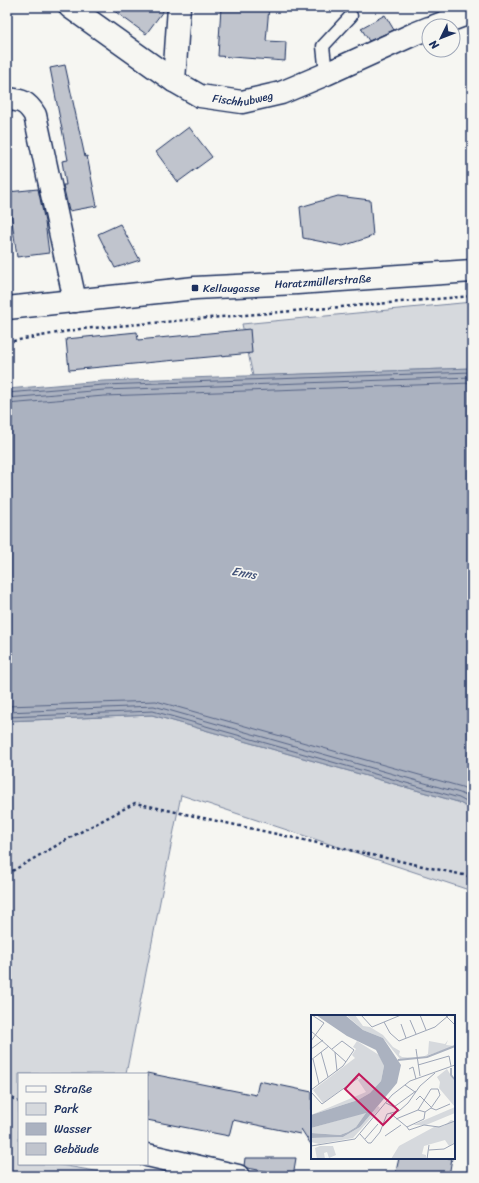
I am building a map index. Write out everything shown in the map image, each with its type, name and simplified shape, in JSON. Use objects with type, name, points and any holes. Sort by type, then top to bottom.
[{"type":"street","name":"Fischhubweg","points":[[70,7],[174,81],[200,96],[242,102],[281,94],[421,31]]},
{"type":"street","points":[[174,81],[179,7]]},
{"type":"street","points":[[456,18],[472,12]]},
{"type":"street","points":[[7,98],[21,101],[31,108],[35,115],[75,301]]},
{"type":"street","name":"Haratzmüllerstraße","points":[[7,308],[195,288],[297,284],[472,271]]},
{"type":"street","points":[[148,1155],[238,1176]]},
{"type":"lane","points":[[326,74],[324,46],[352,16]]},
{"type":"path","points":[[7,342],[80,330],[472,296]]},
{"type":"path","points":[[7,874],[73,836],[135,803],[472,878]]},
{"type":"path","points":[[7,1095],[18,1101]]},
{"type":"green space","points":[[472,302],[472,368],[253,376],[242,324]]},
{"type":"green space","points":[[152,715],[458,802],[472,810],[472,891],[181,795],[126,1073],[18,1073],[18,1165],[61,1165],[124,1176],[7,1176],[7,721]]},
{"type":"water","name":"Enns","points":[[472,368],[472,810],[458,802],[152,715],[7,721],[7,389],[103,381]]},
{"type":"building","points":[[109,7],[166,7],[146,34]]},
{"type":"building","points":[[221,7],[269,7],[266,41],[286,42],[285,61],[218,56]]},
{"type":"building","points":[[385,15],[394,30],[369,41],[361,28]]},
{"type":"building","points":[[65,65],[85,157],[87,156],[97,206],[69,211],[63,185],[66,185],[62,161],[68,160],[50,68]]},
{"type":"building","points":[[189,127],[212,157],[178,182],[156,152]]},
{"type":"building","points":[[38,189],[45,222],[49,253],[17,257],[8,192]]},
{"type":"building","points":[[338,196],[370,200],[373,236],[343,246],[303,238],[300,207]]},
{"type":"building","points":[[120,224],[140,260],[115,268],[98,234]]},
{"type":"building","points":[[250,329],[252,353],[69,370],[66,339],[137,332],[138,340]]},
{"type":"building","points":[[148,1073],[256,1095],[259,1081],[311,1092],[311,1144],[301,1129],[300,1134],[233,1120],[229,1136],[148,1120]]},
{"type":"building","points":[[245,1158],[296,1158],[293,1176],[247,1168],[244,1166]]},
{"type":"building","points":[[399,1159],[452,1159],[449,1176],[395,1176]]},
{"type":"place","name":"Kellaugasse","points":[[195,288]]}]
